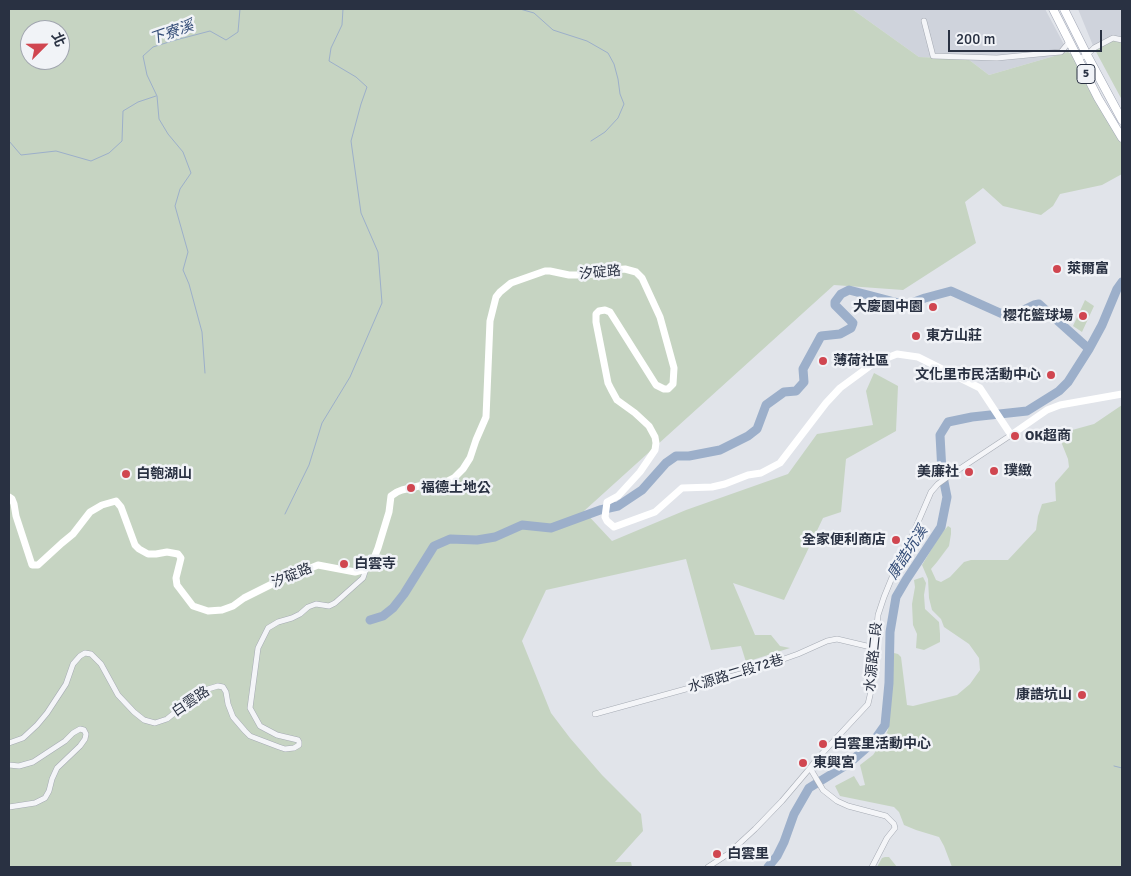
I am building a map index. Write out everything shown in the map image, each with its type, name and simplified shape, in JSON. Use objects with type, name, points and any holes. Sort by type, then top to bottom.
[{"type":"main road","name":"5","points":[[1053,9],[1098,98],[1122,138]]},
{"type":"main road","name":"5","points":[[1064,9],[1122,120]]},
{"type":"main road","points":[[1070,41],[1079,38]]},
{"type":"street","points":[[924,21],[932,56],[997,58],[1049,54],[1061,52],[1070,41]]},
{"type":"street","points":[[1078,59],[1113,38],[1122,39]]},
{"type":"street","name":"汐碇路","points":[[9,497],[14,504],[32,565],[38,566],[73,534],[90,512],[102,505],[116,501],[121,507],[135,545],[148,554],[167,552],[178,554],[180,558],[176,578],[177,585],[193,606],[208,611],[222,610],[234,606],[244,598],[274,583],[318,565],[355,572],[366,570],[378,548],[389,512],[391,496],[409,488],[444,483],[454,478],[470,458],[486,417],[490,321],[496,297],[511,283],[545,271],[569,275],[587,275],[625,269],[636,272],[642,278],[660,317],[674,368],[673,384],[668,389],[664,390],[656,386],[610,312],[599,310],[596,314],[608,383],[617,400],[649,426],[656,443],[655,450],[640,472],[618,496],[607,502],[605,516],[607,521],[614,527],[655,512],[682,488],[712,487],[725,484],[748,475],[760,473],[780,463],[826,403],[840,388],[874,363],[897,354],[918,357],[980,388],[1010,435]]},
{"type":"street","points":[[1010,435],[1047,410],[1060,405],[1122,394]]},
{"type":"street","name":"水源路二段","points":[[708,867],[728,854],[755,829],[811,770],[816,760],[868,704],[871,691],[878,615],[893,575],[901,561],[930,492],[949,476],[1010,435]]},
{"type":"street","name":"白雲路","points":[[9,743],[23,738],[37,725],[66,684],[73,664],[85,653],[91,654],[100,664],[118,695],[144,720],[155,723],[167,718],[194,697],[218,686],[223,687],[226,692],[233,717],[250,736],[285,749],[294,748],[299,745],[298,740],[277,735],[260,726],[250,708],[258,648],[268,628],[300,614],[308,607],[316,604],[329,606],[335,603],[363,578],[366,570]]},
{"type":"street","name":"水源路二段72巷","points":[[595,714],[744,673],[837,639],[875,648]]},
{"type":"street","points":[[9,765],[19,766],[33,762],[80,729],[84,730],[86,734],[80,746],[57,768],[45,798],[35,803],[9,807]]},
{"type":"street","points":[[811,770],[823,790],[837,801],[848,806],[886,816],[894,824],[895,828],[887,838],[872,867]]},
{"type":"shaded area","points":[[852,9],[1045,9],[1068,52],[989,75],[968,59],[919,57]]},
{"type":"shaded area","points":[[1078,9],[1122,9],[1122,40],[1094,48]]},
{"type":"green space","points":[[9,9],[852,9],[919,57],[968,59],[989,75],[1068,52],[1078,59],[1122,138],[1122,174],[1102,185],[1060,194],[1053,206],[1041,215],[1003,206],[983,188],[965,202],[976,243],[903,290],[834,285],[584,511],[612,541],[686,510],[788,474],[817,434],[873,425],[866,391],[874,373],[898,386],[896,431],[846,459],[841,512],[823,518],[784,600],[733,583],[755,635],[771,635],[780,646],[790,648],[746,662],[741,646],[711,650],[686,559],[546,590],[522,641],[551,713],[602,775],[641,814],[643,831],[615,862],[631,862],[632,867],[9,867]]},
{"type":"green space","points":[[1113,38],[1122,40],[1122,100],[1094,48]]},
{"type":"green space","name":"櫻花籃球場","points":[[1085,300],[1094,306],[1082,332],[1073,326]]},
{"type":"green space","points":[[1122,405],[1122,867],[952,867],[939,837],[904,825],[899,812],[894,807],[840,796],[835,786],[854,776],[860,786],[865,785],[860,765],[873,755],[888,730],[894,653],[901,657],[907,705],[913,706],[957,695],[970,684],[980,670],[979,658],[969,644],[944,627],[941,619],[932,610],[928,579],[922,565],[940,535],[948,526],[951,528],[949,546],[931,569],[936,580],[941,582],[950,577],[964,562],[971,560],[1008,560],[1036,530],[1042,504],[1056,501],[1055,483],[1069,467],[1062,444],[1065,432],[1094,424]]},
{"type":"green space","points":[[923,577],[926,583],[924,595],[925,609],[939,622],[940,634],[940,642],[924,650],[916,648],[917,634],[913,625],[912,604],[915,587],[914,580]]},
{"type":"green space","points":[[889,857],[897,867],[877,867],[882,858]]},
{"type":"waterway","points":[[205,373],[202,332],[189,284],[183,270],[188,252],[175,206],[180,189],[191,173],[183,152],[168,134],[159,119],[157,96],[147,75],[143,56],[153,47],[210,31],[226,40],[238,32],[240,9]]},
{"type":"waterway","points":[[285,514],[309,465],[322,423],[350,377],[382,303],[378,252],[361,213],[351,141],[367,87],[356,77],[329,61],[331,48],[342,25],[343,9]]},
{"type":"waterway","points":[[520,9],[534,13],[553,30],[587,41],[608,53],[614,64],[624,104],[618,118],[605,132],[591,141]]},
{"type":"waterway","name":"下寮溪","points":[[9,141],[21,155],[56,151],[91,161],[109,153],[122,141],[123,111],[138,102],[156,96]]},
{"type":"waterway","name":"康誥坑溪","points":[[768,867],[777,856],[794,814],[809,788],[848,764],[873,742],[885,725],[889,683],[890,632],[896,597],[941,527],[947,497],[942,472],[940,435],[948,422],[972,417],[1027,411],[1059,391],[1068,382],[1089,349],[1122,282]]},
{"type":"waterway","points":[[370,620],[383,616],[393,608],[434,546],[450,539],[477,540],[495,537],[522,525],[551,528],[600,510],[618,506],[642,490],[666,463],[676,456],[689,456],[720,450],[748,436],[757,429],[766,405],[784,392],[796,391],[804,382],[803,369],[821,336],[840,334],[851,328],[853,323],[835,305],[841,294],[849,290],[906,305],[951,291],[1009,317],[1039,304],[1089,349]]},
{"type":"waterway","points":[[1114,766],[1122,768]]},
{"type":"place","name":"萊爾富","points":[[1057,269]]},
{"type":"place","name":"大慶園中園","points":[[933,307]]},
{"type":"place","name":"櫻花籃球場","points":[[1083,316]]},
{"type":"place","name":"東方山莊","points":[[916,336]]},
{"type":"place","name":"薄荷社區","points":[[823,361]]},
{"type":"place","name":"文化里市民活動中心","points":[[1051,375]]},
{"type":"place","name":"OK超商","points":[[1015,436]]},
{"type":"place","name":"璞緻","points":[[994,471]]},
{"type":"place","name":"美廉社","points":[[969,472]]},
{"type":"place","name":"白匏湖山","points":[[126,474]]},
{"type":"place","name":"福德土地公","points":[[411,488]]},
{"type":"place","name":"全家便利商店","points":[[896,540]]},
{"type":"place","name":"白雲寺","points":[[344,564]]},
{"type":"place","name":"康誥坑山","points":[[1082,695]]},
{"type":"place","name":"白雲里活動中心","points":[[823,744]]},
{"type":"place","name":"東興宮","points":[[803,763]]},
{"type":"place","name":"白雲里","points":[[717,854]]}]
